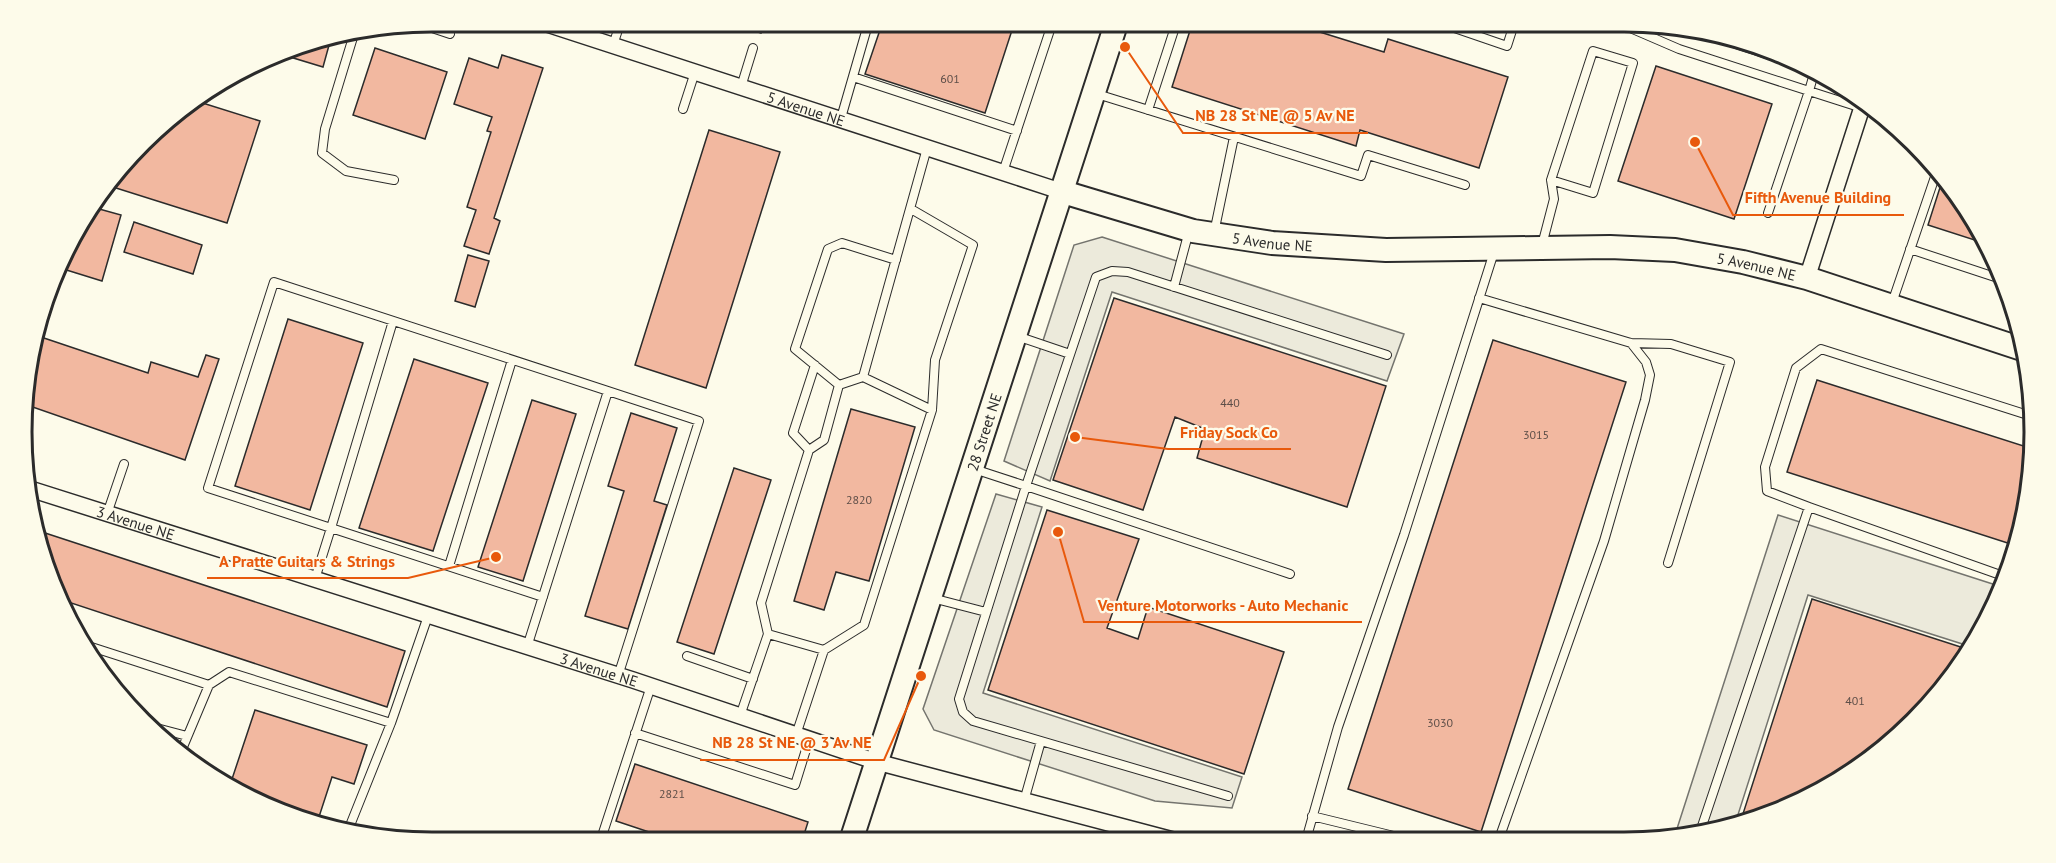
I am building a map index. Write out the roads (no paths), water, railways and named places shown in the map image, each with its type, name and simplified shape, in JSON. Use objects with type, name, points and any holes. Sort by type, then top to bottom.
[{"type":"street","name":"5 Avenue NE","points":[[572,32],[1062,192],[1189,230],[1272,243],[1386,250],[1542,247],[1675,250],[1743,262],[1807,278],[2016,347]]},
{"type":"street","name":"28 Street NE","points":[[854,832],[1113,32]]},
{"type":"street","points":[[1807,278],[1861,109]]},
{"type":"street","name":"3 Avenue NE","points":[[36,491],[651,686],[877,762],[1142,832]]},
{"type":"lane","points":[[444,32],[450,34]]},
{"type":"lane","points":[[613,45],[617,32]]},
{"type":"lane","points":[[841,118],[866,32]]},
{"type":"lane","points":[[1003,172],[1049,32]]},
{"type":"lane","points":[[1148,110],[1173,32]]},
{"type":"lane","points":[[1466,32],[1507,46],[1511,32]]},
{"type":"lane","points":[[1640,32],[1679,49],[1809,91],[1849,101]]},
{"type":"lane","points":[[352,39],[325,129],[322,153],[346,171],[394,180]]},
{"type":"lane","points":[[741,87],[753,48]]},
{"type":"lane","points":[[1542,247],[1554,199],[1551,180],[1593,51],[1633,63],[1593,193],[1551,180]]},
{"type":"lane","points":[[683,109],[695,72]]},
{"type":"lane","points":[[853,77],[1017,131]]},
{"type":"lane","points":[[1768,213],[1812,79]]},
{"type":"lane","points":[[1094,93],[1361,176],[1368,155],[1465,185]]},
{"type":"lane","points":[[1214,234],[1234,137]]},
{"type":"lane","points":[[862,377],[927,147]]},
{"type":"lane","points":[[1891,306],[1934,179]]},
{"type":"lane","points":[[635,733],[795,785],[803,737],[824,650],[864,625],[932,410],[935,360],[973,245],[911,209]]},
{"type":"lane","points":[[1174,287],[1189,230]]},
{"type":"lane","points":[[839,385],[795,349],[828,249],[842,243],[896,260]]},
{"type":"lane","points":[[1308,832],[1338,727],[1404,535],[1495,248]]},
{"type":"lane","points":[[1910,249],[1993,276]]},
{"type":"lane","points":[[1228,796],[973,721],[963,712],[959,699],[1026,486],[1096,277],[1112,271],[1128,272],[1387,355]]},
{"type":"lane","points":[[543,597],[208,488],[274,282],[699,421],[618,676]]},
{"type":"lane","points":[[1479,298],[1631,343],[1671,344],[1730,362],[1668,563]]},
{"type":"lane","points":[[315,579],[393,321]]},
{"type":"lane","points":[[1016,336],[1070,354]]},
{"type":"lane","points":[[1501,832],[1604,541],[1645,400],[1650,375],[1646,362],[1631,343]]},
{"type":"lane","points":[[1998,574],[1767,491],[1765,467],[1797,368],[1821,350],[2024,414]]},
{"type":"lane","points":[[449,566],[512,360]]},
{"type":"lane","points":[[809,450],[793,433],[815,365]]},
{"type":"lane","points":[[839,385],[862,377],[932,410]]},
{"type":"lane","points":[[740,716],[768,634],[760,603],[809,450],[824,440],[839,385]]},
{"type":"lane","points":[[528,647],[608,391]]},
{"type":"lane","points":[[107,514],[124,464]]},
{"type":"lane","points":[[973,469],[1290,574]]},
{"type":"lane","points":[[1703,824],[1809,507]]},
{"type":"lane","points":[[931,597],[986,612]]},
{"type":"lane","points":[[351,823],[391,723],[429,616]]},
{"type":"lane","points":[[768,634],[824,650]]},
{"type":"lane","points":[[95,648],[209,685]]},
{"type":"lane","points":[[687,656],[753,679]]},
{"type":"lane","points":[[183,745],[209,685],[229,672],[391,723]]},
{"type":"lane","points":[[603,832],[651,686]]},
{"type":"lane","points":[[167,731],[187,736]]},
{"type":"lane","points":[[1024,801],[1041,741]]},
{"type":"lane","points":[[1312,816],[1377,832]]},
{"type":"place","name":"NB 28 St NE @ 5 Av NE","points":[[1125,47]]},
{"type":"place","name":"Fifth Avenue Building","points":[[1695,142]]},
{"type":"place","name":"Friday Sock Co","points":[[1075,437]]},
{"type":"place","name":"Venture Motorworks - Auto Mechanic","points":[[1058,532]]},
{"type":"place","name":"A Pratte Guitars & Strings","points":[[496,557]]},
{"type":"place","name":"NB 28 St NE @ 3 Av NE","points":[[921,676]]}]
